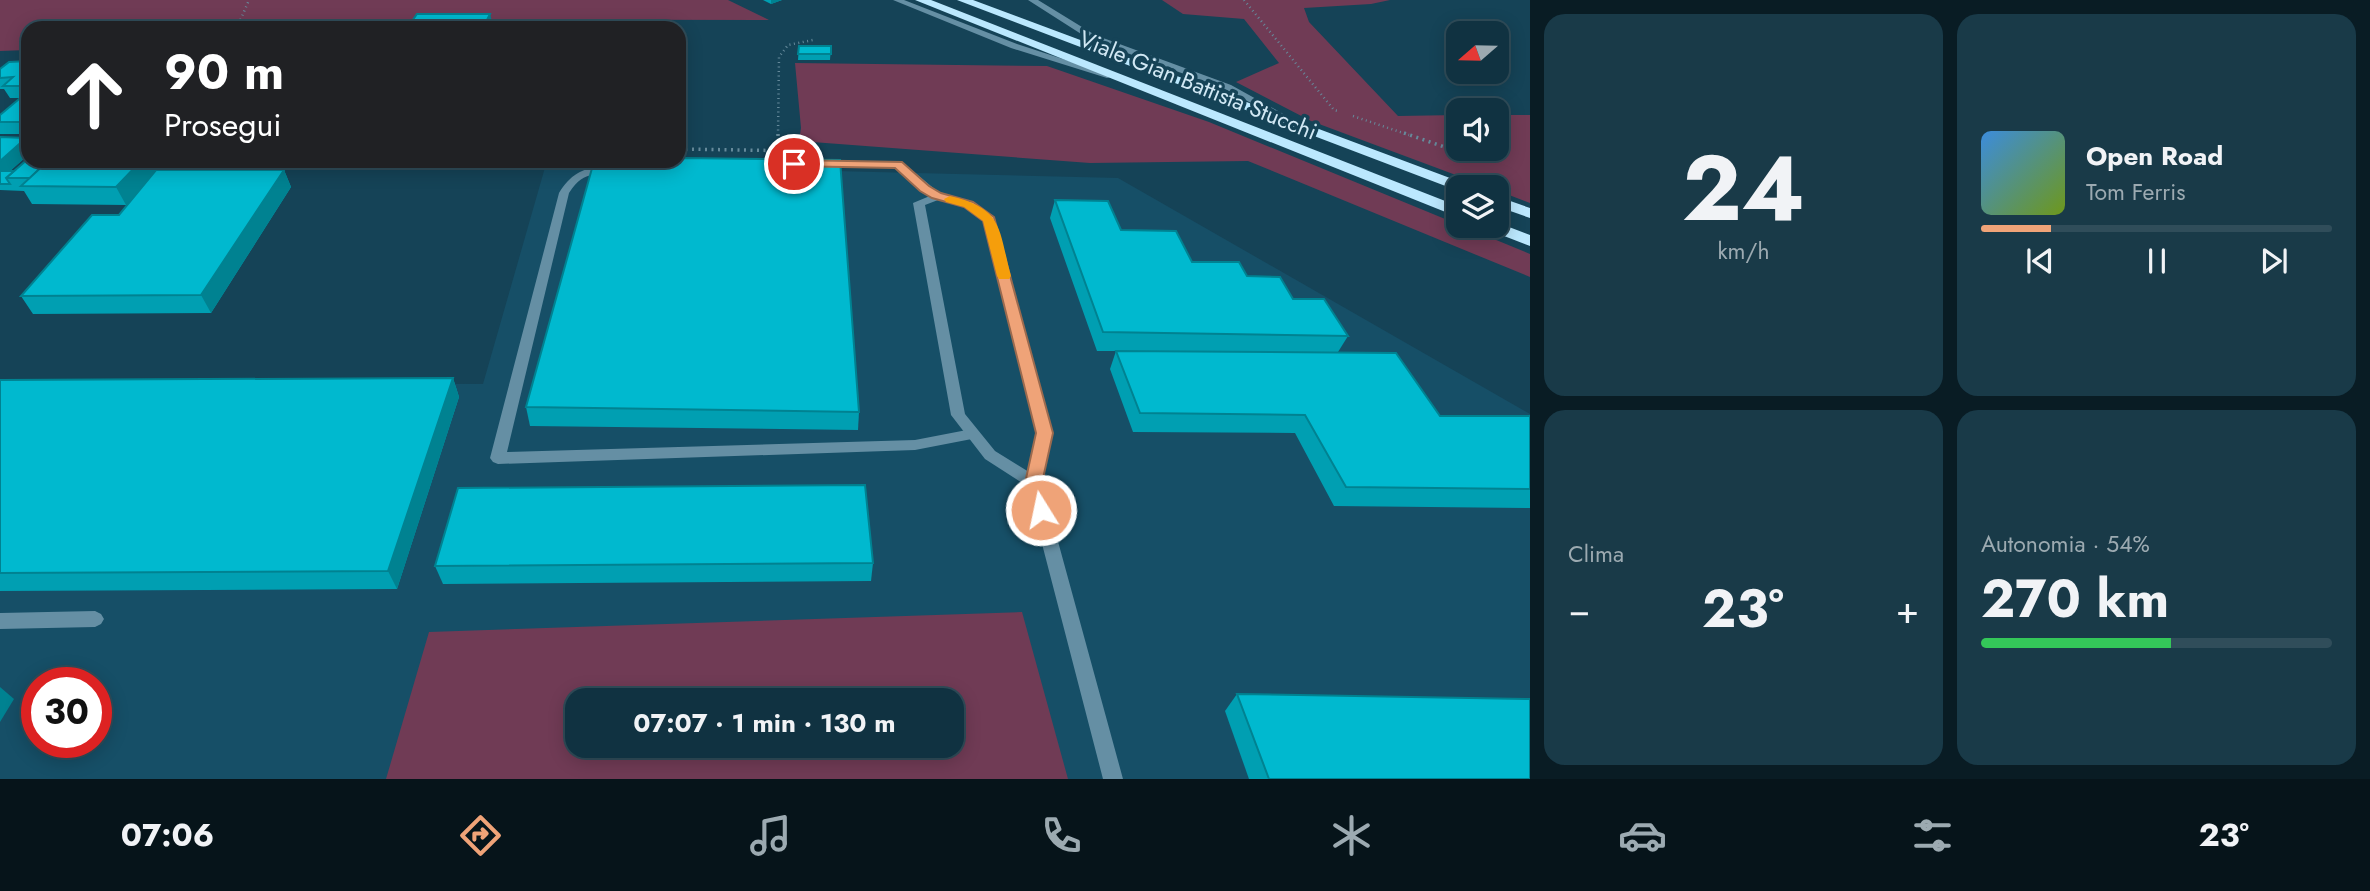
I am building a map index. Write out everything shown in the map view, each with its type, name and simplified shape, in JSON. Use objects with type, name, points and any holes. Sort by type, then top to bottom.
[{"type":"highway","name":"Viale Gian Battista Stucchi","points":[[921,0],[1446,207]]},
{"type":"highway","name":"Viale Gian Battista Stucchi","points":[[963,0],[1446,181]]},
{"type":"highway","points":[[1509,206],[1530,213]]},
{"type":"highway","points":[[1509,233],[1530,241]]},
{"type":"street","points":[[897,0],[1014,46],[1129,82]]},
{"type":"street","points":[[1032,0],[1092,37],[1228,87],[1305,129]]},
{"type":"street","points":[[807,164],[898,164],[936,196],[969,204],[989,219],[1045,433],[1034,483],[1113,779]]},
{"type":"street","points":[[631,168],[590,169],[572,178],[564,193],[498,458],[841,449],[915,444],[972,434]]},
{"type":"street","points":[[936,196],[919,203],[958,415],[990,455],[1034,483]]},
{"type":"street","points":[[0,621],[95,619]]},
{"type":"path","points":[[240,21],[248,0]]},
{"type":"path","points":[[1244,0],[1334,110],[1446,148]]},
{"type":"path","points":[[778,149],[779,57],[783,47],[789,43],[813,40]]},
{"type":"path","points":[[686,149],[778,149],[817,152]]},
{"type":"shaded area","points":[[0,0],[728,0],[769,20],[21,21],[21,50],[0,51]]},
{"type":"shaded area","points":[[1162,0],[1390,0],[1371,4],[1304,8],[1309,22],[1398,116],[1446,115],[1446,161],[1509,161],[1509,115],[1530,115],[1530,203],[1509,195],[1509,175],[1456,175],[1311,121],[1236,82],[1279,63],[1244,19],[1183,14]]},
{"type":"shaded area","points":[[795,63],[1047,66],[1209,122],[1446,219],[1446,238],[1491,238],[1530,254],[1530,277],[1248,161],[1090,163],[799,141],[801,128]]},
{"type":"shaded area","points":[[686,167],[1118,178],[1530,414],[1530,779],[0,779],[0,382],[483,384],[545,168]]},
{"type":"shaded area","points":[[1022,612],[1068,779],[386,779],[429,632]]},
{"type":"building","points":[[417,14],[490,14],[486,21],[412,21]]},
{"type":"building","points":[[799,46],[831,46],[831,54],[798,54]]},
{"type":"building","points":[[21,61],[21,86],[3,86],[13,77],[0,78],[0,69],[9,62]]},
{"type":"building","points":[[21,97],[21,122],[0,122],[0,115]]},
{"type":"building","points":[[0,137],[21,138],[21,142],[0,161]]},
{"type":"building","points":[[686,158],[840,160],[859,412],[526,407],[592,168],[686,168]]},
{"type":"building","points":[[21,165],[21,168],[41,168],[30,178],[6,178]]},
{"type":"building","points":[[40,168],[134,168],[116,187],[21,186]]},
{"type":"building","points":[[156,170],[284,170],[201,295],[21,296],[92,215],[119,215]]},
{"type":"building","points":[[0,171],[14,171],[6,178],[10,184],[0,184]]},
{"type":"building","points":[[1055,200],[1108,201],[1121,230],[1176,231],[1192,262],[1239,262],[1247,276],[1280,277],[1293,299],[1324,299],[1348,336],[1103,332]]},
{"type":"building","points":[[1116,351],[1396,353],[1440,416],[1530,416],[1530,489],[1346,487],[1305,415],[1140,413]]},
{"type":"building","points":[[453,378],[388,571],[0,573],[0,380]]},
{"type":"building","points":[[865,485],[873,563],[435,566],[458,488]]},
{"type":"building","points":[[1237,694],[1530,699],[1530,779],[1269,779]]},
{"type":"slow traffic","points":[[950,199],[969,204],[989,219],[1004,276]]},
{"type":"route","points":[[794,164],[898,164],[936,196],[969,204],[989,219],[1045,433],[1034,483],[1041,510]]}]
